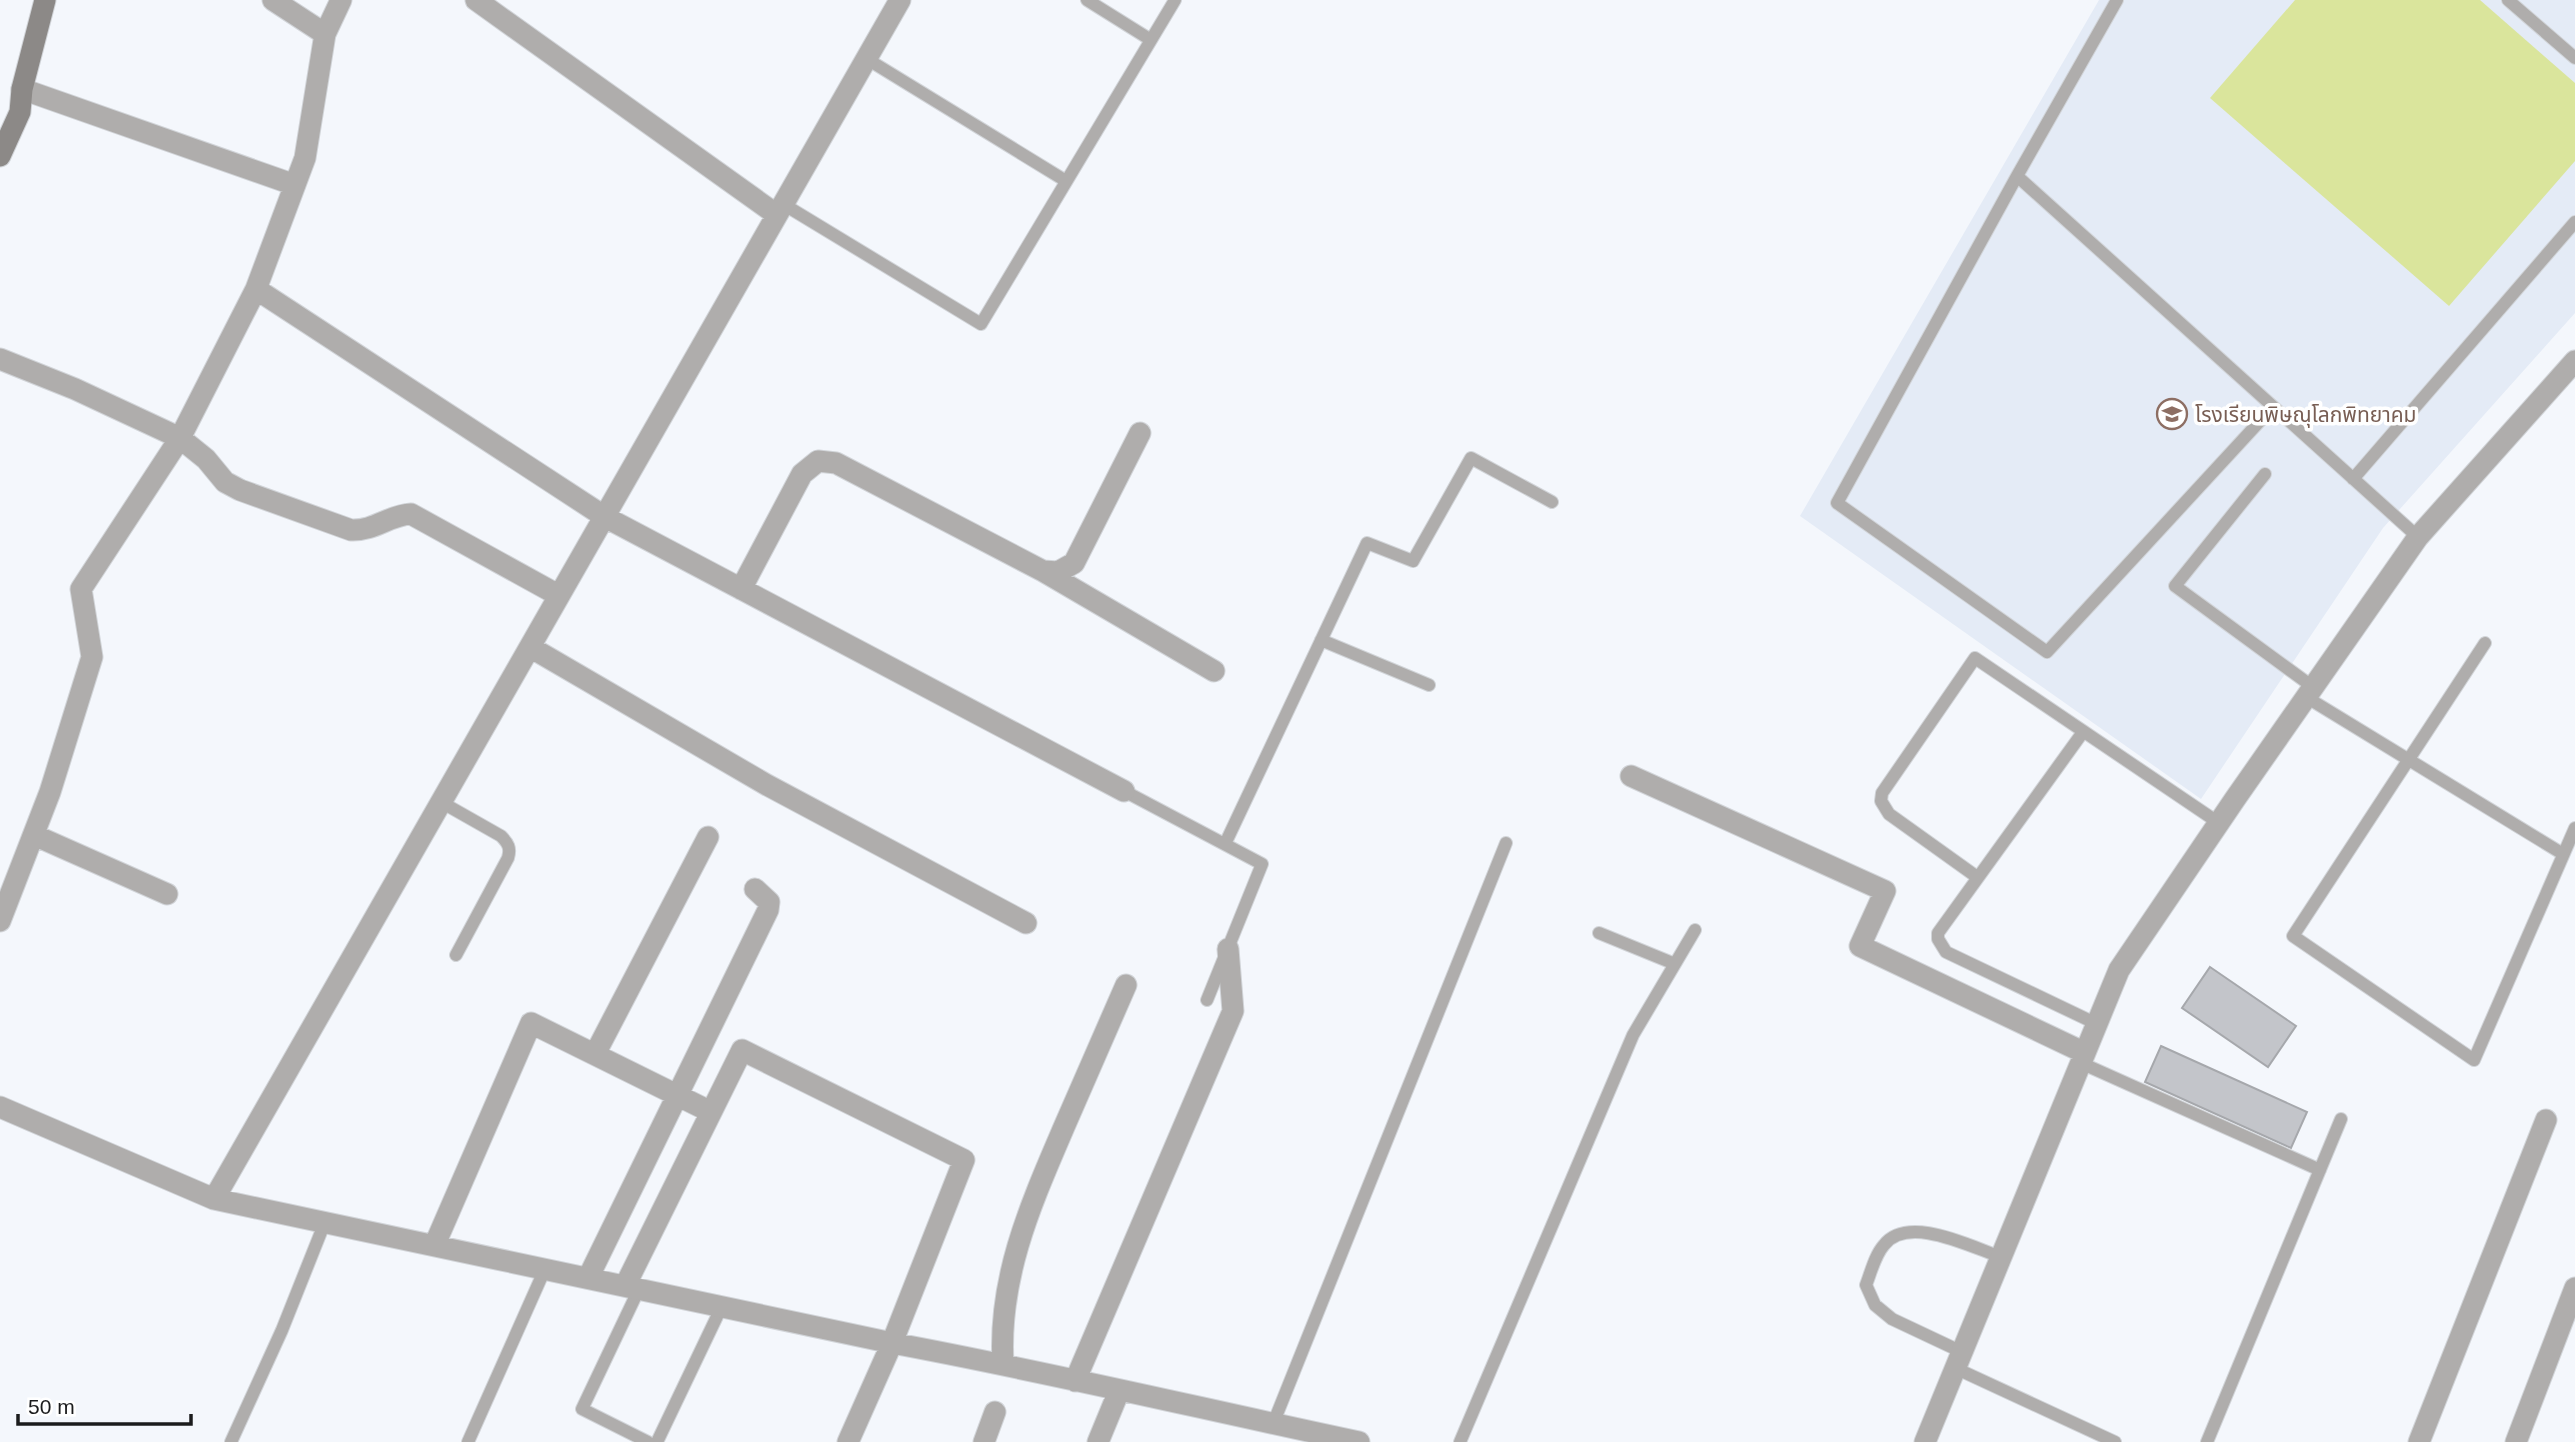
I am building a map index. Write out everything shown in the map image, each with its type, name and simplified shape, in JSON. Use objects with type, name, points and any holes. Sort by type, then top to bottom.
[{"type":"main road","points":[[0,156],[20,112],[22,89],[45,0]]},
{"type":"street","points":[[273,0],[325,34]]},
{"type":"street","points":[[0,921],[50,792],[92,657],[81,589],[180,438],[256,289],[305,158],[325,34],[341,0]]},
{"type":"street","points":[[476,0],[780,210]]},
{"type":"street","points":[[214,1199],[900,0]]},
{"type":"street","points":[[22,89],[295,185]]},
{"type":"street","points":[[256,289],[605,517],[1124,791]]},
{"type":"street","points":[[0,359],[75,389],[180,438],[206,459],[225,482],[240,489],[351,530],[366,530],[399,516],[411,514],[558,595]]},
{"type":"street","points":[[1925,1442],[2119,970],[2418,537],[2575,361]]},
{"type":"street","points":[[1043,571],[1058,572],[1074,563],[1140,433]]},
{"type":"street","points":[[741,589],[802,474],[818,461],[836,463],[1043,571],[1214,671]]},
{"type":"street","points":[[530,647],[766,785],[1026,923]]},
{"type":"street","points":[[1631,776],[1885,891],[1860,946],[2083,1058]]},
{"type":"street","points":[[34,835],[167,894]]},
{"type":"street","points":[[595,1054],[708,837]]},
{"type":"street","points":[[588,1278],[768,910],[769,902],[755,889]]},
{"type":"street","points":[[1075,1381],[1233,1011],[1227,949]]},
{"type":"street","points":[[1003,1363],[1001,1329],[1007,1286],[1031,1203],[1126,985]]},
{"type":"street","points":[[435,1244],[531,1023],[711,1112]]},
{"type":"street","points":[[632,1287],[742,1050],[964,1160],[892,1343],[848,1442]]},
{"type":"street","points":[[0,1107],[214,1199],[892,1343],[1003,1363],[1119,1391],[1359,1442]]},
{"type":"street","points":[[2419,1442],[2546,1120]]},
{"type":"street","points":[[2516,1442],[2575,1287]]},
{"type":"street","points":[[1098,1442],[1119,1391]]},
{"type":"street","points":[[984,1442],[995,1412]]},
{"type":"lane","points":[[1087,0],[1151,40]]},
{"type":"lane","points":[[780,210],[981,324],[1175,0]]},
{"type":"lane","points":[[2117,0],[1837,503],[2047,652],[2272,408]]},
{"type":"lane","points":[[2514,2],[2575,58]]},
{"type":"lane","points":[[867,58],[1066,181]]},
{"type":"lane","points":[[2017,176],[2418,537]]},
{"type":"lane","points":[[2353,479],[2575,222]]},
{"type":"lane","points":[[1225,844],[1367,543],[1413,561],[1471,458],[1552,502]]},
{"type":"lane","points":[[2265,474],[2175,586],[2310,692],[2408,760],[2563,854]]},
{"type":"lane","points":[[1321,640],[1429,685]]},
{"type":"lane","points":[[2485,643],[2293,936],[2474,1060],[2575,828]]},
{"type":"lane","points":[[1977,877],[1889,814],[1881,801],[1882,793],[1975,658],[2219,823]]},
{"type":"lane","points":[[2083,732],[1937,933],[1941,946],[1954,956],[2097,1024]]},
{"type":"lane","points":[[1124,791],[1262,864],[1207,1000]]},
{"type":"lane","points":[[441,802],[501,836],[508,842],[510,849],[508,858],[456,956]]},
{"type":"lane","points":[[1272,1424],[1506,843]]},
{"type":"lane","points":[[1460,1442],[1633,1035],[1695,930]]},
{"type":"lane","points":[[1599,933],[1675,964]]},
{"type":"lane","points":[[2083,1058],[2320,1170]]},
{"type":"lane","points":[[2207,1442],[2341,1119]]},
{"type":"lane","points":[[230,1442],[282,1330],[325,1222]]},
{"type":"lane","points":[[2001,1257],[1928,1233],[1908,1230],[1884,1244],[1866,1285],[1874,1305],[1880,1310],[1958,1360],[2115,1442]]},
{"type":"lane","points":[[468,1442],[545,1269]]},
{"type":"lane","points":[[632,1287],[582,1409],[648,1442]]},
{"type":"lane","points":[[657,1442],[722,1306]]},
{"type":"shaded area","name":"โรงเรียนพิษณุโลกพิทยาคม","points":[[2099,0],[2575,0],[2575,313],[2383,528],[2201,799],[1800,516]]},
{"type":"green space","points":[[2295,0],[2480,0],[2575,83],[2575,161],[2449,306],[2210,98]]},
{"type":"building","points":[[2210,967],[2296,1026],[2268,1067],[2182,1008]]},
{"type":"building","points":[[2161,1046],[2307,1112],[2291,1148],[2145,1082]]},
{"type":"place","name":"โรงเรียนพิษณุโลกพิทยาคม","points":[[2172,414]]}]
